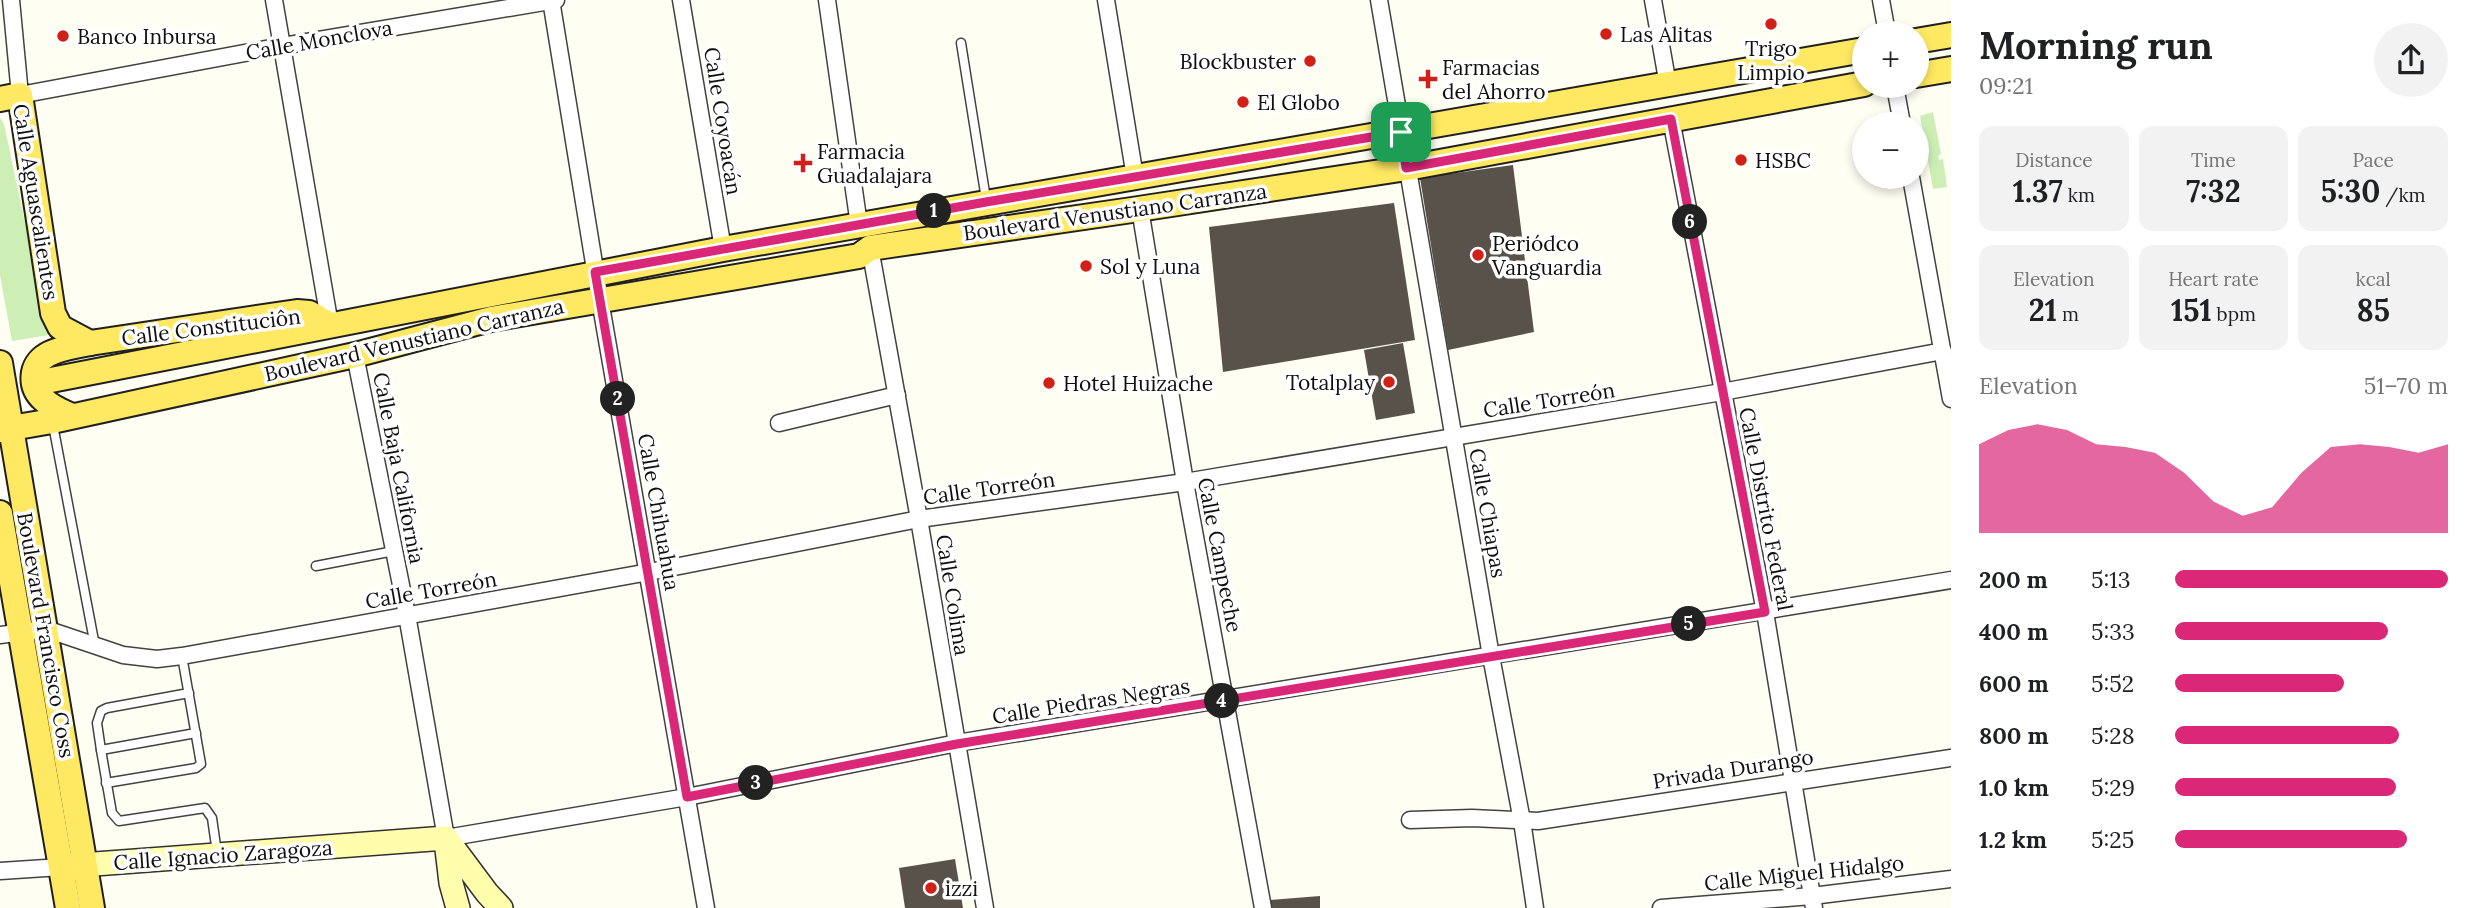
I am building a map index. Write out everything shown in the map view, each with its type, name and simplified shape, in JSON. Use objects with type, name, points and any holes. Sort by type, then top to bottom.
[{"type":"main road","points":[[1929,39],[1951,35]]},
{"type":"main road","name":"Boulevard Venustiano Carranza","points":[[46,381],[595,272],[1852,52]]},
{"type":"main road","points":[[1929,73],[1951,69]]},
{"type":"main road","name":"Boulevard Venustiano Carranza","points":[[5,429],[355,355],[491,319],[859,256],[870,248],[1406,168],[1852,86]]},
{"type":"main road","name":"Calle Aguascalientes","points":[[10,97],[53,313],[60,327],[90,343]]},
{"type":"main road","name":"Calle Constituciôn","points":[[62,419],[34,387],[33,373],[46,355],[90,343],[297,312],[309,313],[330,325]]},
{"type":"main road","name":"Boulevard Francisco Coss","points":[[0,363],[5,429],[46,629],[73,866],[68,908]]},
{"type":"main road","name":"Boulevard Francisco Coss","points":[[0,513],[11,633],[73,866],[92,908]]},
{"type":"main road","points":[[446,838],[458,908]]},
{"type":"main road","points":[[446,838],[501,908]]},
{"type":"main road","name":"Calle Ignacio Zaragoza","points":[[73,866],[446,838]]},
{"type":"street","name":"Calle Aguascalientes","points":[[10,97],[11,0]]},
{"type":"street","points":[[274,0],[330,325]]},
{"type":"street","name":"Calle Chihuahua","points":[[551,0],[595,272],[706,908]]},
{"type":"street","name":"Calle Monclova","points":[[10,97],[282,46],[556,0]]},
{"type":"street","name":"Calle Coyoacán","points":[[681,0],[723,249]]},
{"type":"street","points":[[827,0],[859,225]]},
{"type":"street","points":[[1106,0],[1135,177]]},
{"type":"street","name":"Calle Chiapas","points":[[1378,0],[1535,908]]},
{"type":"street","points":[[1653,0],[1668,85]]},
{"type":"street","points":[[1881,0],[1885,21]]},
{"type":"street","name":"Calle Distrito Federal","points":[[1671,119],[1765,612],[1813,902]]},
{"type":"street","points":[[1913,189],[1951,399]]},
{"type":"street","name":"Calle Campeche","points":[[1140,209],[1185,482],[1263,908]]},
{"type":"street","name":"Calle Colima","points":[[870,248],[985,908]]},
{"type":"street","name":"Calle Torreón","points":[[46,629],[139,658],[182,656],[649,572],[919,519],[1185,482],[1722,392],[1943,351]]},
{"type":"street","name":"Calle Baja California","points":[[355,355],[407,615],[446,838]]},
{"type":"street","points":[[779,423],[897,395]]},
{"type":"street","name":"Calle Piedras Negras","points":[[446,838],[687,797],[957,744],[1951,580]]},
{"type":"street","points":[[11,633],[46,629]]},
{"type":"street","name":"Privada Durango","points":[[1410,820],[1550,819],[1951,758]]},
{"type":"street","name":"Calle Ignacio Zaragoza","points":[[0,871],[73,866]]},
{"type":"street","name":"Calle Miguel Hidalgo","points":[[1661,908],[1813,902],[1951,879]]},
{"type":"lane","points":[[961,43],[986,202]]},
{"type":"lane","points":[[62,419],[95,646]]},
{"type":"lane","points":[[316,566],[394,551]]},
{"type":"lane","points":[[106,783],[200,766],[202,760],[182,656]]},
{"type":"lane","points":[[189,692],[101,711],[97,723],[106,783],[112,813],[119,821],[205,808],[212,818],[218,856]]},
{"type":"lane","points":[[101,750],[196,733]]},
{"type":"green space","points":[[1933,112],[1941,154],[1938,156],[1939,160],[1943,159],[1947,187],[1933,189],[1929,167],[1929,113]]},
{"type":"green space","points":[[0,118],[4,124],[49,335],[12,341],[0,275]]},
{"type":"building","name":"Periódco Vanguardia","points":[[1513,165],[1534,332],[1448,350],[1420,178]]},
{"type":"building","points":[[1394,203],[1415,340],[1223,372],[1209,227]]},
{"type":"building","name":"Totalplay","points":[[1403,343],[1415,413],[1376,420],[1364,350]]},
{"type":"building","name":"izzi","points":[[955,859],[963,908],[905,908],[899,868]]},
{"type":"building","points":[[1320,896],[1320,908],[1271,908],[1269,900]]},
{"type":"place","name":"Trigo Limpio","points":[[1771,24]]},
{"type":"place","name":"Las Alitas","points":[[1606,34]]},
{"type":"place","name":"Banco Inbursa","points":[[63,36]]},
{"type":"place","name":"Blockbuster","points":[[1310,61]]},
{"type":"place","name":"Farmacias del Ahorro","points":[[1428,79]]},
{"type":"place","name":"El Globo","points":[[1243,102]]},
{"type":"place","name":"HSBC","points":[[1741,160]]},
{"type":"place","name":"Farmacia Guadalajara","points":[[803,163]]},
{"type":"place","name":"Periódco Vanguardia","points":[[1478,255]]},
{"type":"place","name":"Sol y Luna","points":[[1086,266]]},
{"type":"place","name":"Totalplay","points":[[1389,382]]},
{"type":"place","name":"Hotel Huizache","points":[[1049,383]]},
{"type":"place","name":"izzi","points":[[931,888]]},
{"type":"route","points":[[1671,119],[1765,612],[957,744],[687,797],[595,272],[1401,132],[1406,168],[1671,119]]}]
